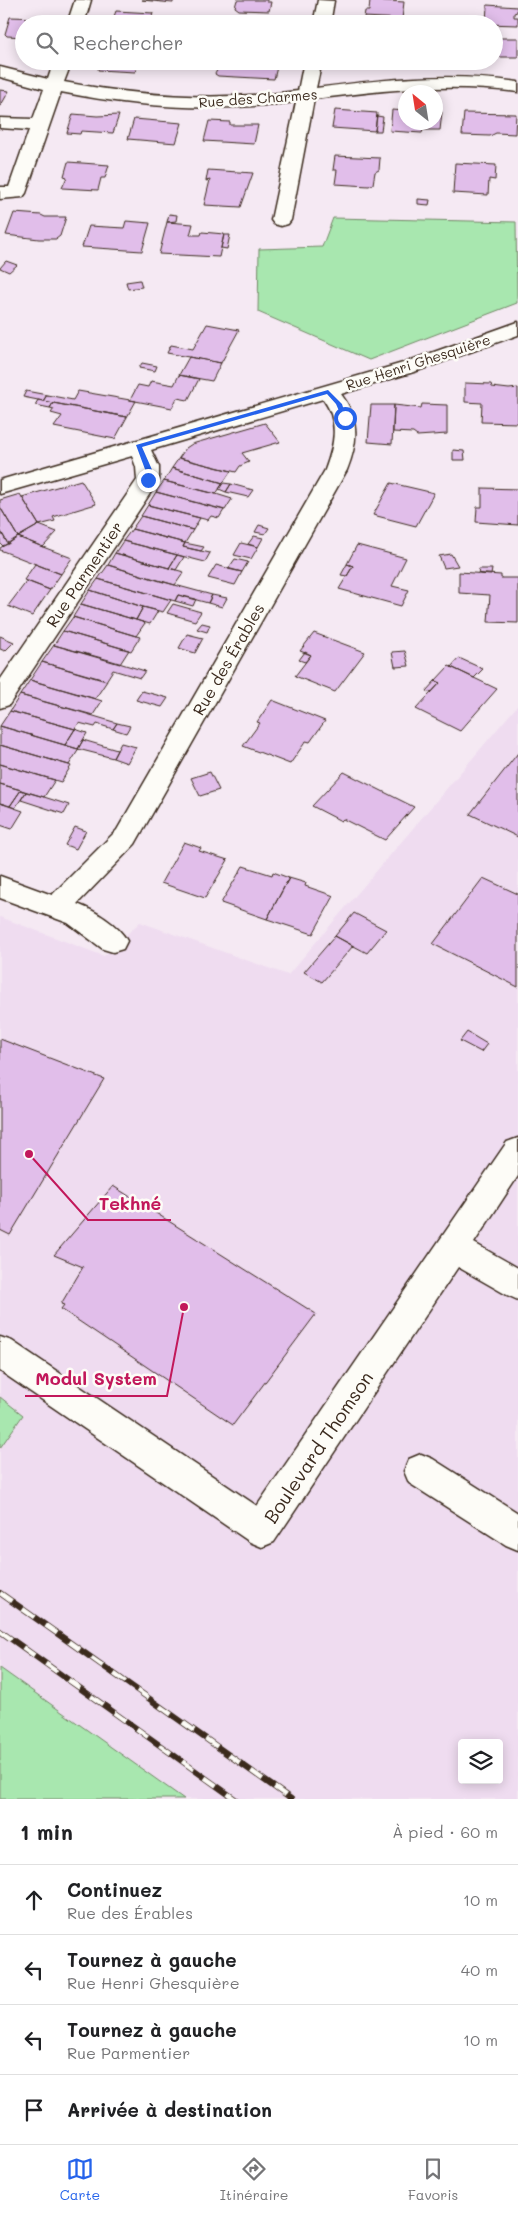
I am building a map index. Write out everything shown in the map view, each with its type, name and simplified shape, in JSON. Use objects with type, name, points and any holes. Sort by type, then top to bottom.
[{"type":"street","points":[[78,15],[83,0]]},
{"type":"street","points":[[323,15],[326,1]]},
{"type":"street","points":[[0,193],[16,194],[60,70]]},
{"type":"street","points":[[281,220],[311,70]]},
{"type":"street","name":"Rue des Charmes","points":[[0,72],[55,86],[108,96],[171,102],[249,101],[438,81],[484,82],[518,86]]},
{"type":"street","points":[[0,123],[41,125]]},
{"type":"street","name":"Rue Henri Ghesquière","points":[[0,487],[433,360],[518,328]]},
{"type":"street","name":"Rue des Érables","points":[[57,907],[126,837],[336,470],[341,458],[346,429],[345,418],[338,404],[328,392]]},
{"type":"street","name":"Rue Parmentier","points":[[0,699],[148,480],[149,472],[146,459],[138,446]]},
{"type":"street","points":[[0,887],[78,914],[114,941]]},
{"type":"street","name":"Boulevard Thomson","points":[[0,1352],[262,1530],[518,1151]]},
{"type":"street","points":[[452,1247],[518,1285]]},
{"type":"street","points":[[421,1471],[518,1533]]},
{"type":"shaded area","points":[[518,705],[518,1799],[0,1799],[0,1448],[23,1415],[0,1397],[0,917],[104,956],[140,922],[288,975]]},
{"type":"green space","points":[[333,218],[516,222],[517,303],[369,360],[258,312],[259,249],[322,247]]},
{"type":"green space","points":[[0,1397],[23,1415],[0,1448]]},
{"type":"green space","points":[[0,1668],[184,1799],[0,1799]]},
{"type":"building","points":[[142,0],[173,0],[173,3]]},
{"type":"building","points":[[237,0],[267,0],[267,2],[271,2],[269,11],[239,10],[235,7]]},
{"type":"building","points":[[370,0],[404,2],[402,15],[364,15],[365,11],[369,11]]},
{"type":"building","points":[[487,5],[517,7],[514,17],[518,17],[518,25],[503,25],[503,15],[486,15]]},
{"type":"building","points":[[116,11],[153,13],[152,15],[114,15]]},
{"type":"building","points":[[10,17],[15,17],[15,36],[5,34]]},
{"type":"building","points":[[503,38],[518,38],[518,57],[503,57]]},
{"type":"building","points":[[98,70],[136,70],[135,72]]},
{"type":"building","points":[[217,70],[276,70],[274,79],[218,76],[215,74]]},
{"type":"building","points":[[0,90],[9,91],[0,107]]},
{"type":"building","points":[[335,110],[377,113],[375,131],[332,128]]},
{"type":"building","points":[[392,110],[398,110],[398,130],[423,130],[422,133],[390,131]]},
{"type":"building","points":[[464,113],[516,114],[515,134],[496,133],[490,136],[462,135]]},
{"type":"building","points":[[73,114],[119,115],[113,133],[81,131],[80,134],[67,133]]},
{"type":"building","points":[[377,116],[383,117],[381,131],[375,131]]},
{"type":"building","points":[[134,119],[182,123],[176,143],[128,139]]},
{"type":"building","points":[[209,121],[230,122],[230,125],[258,125],[254,144],[204,141]]},
{"type":"building","points":[[335,156],[380,158],[379,170],[375,172],[373,184],[369,186],[335,184],[337,170],[333,170]]},
{"type":"building","points":[[68,162],[109,165],[105,178],[101,178],[98,190],[62,188],[67,177],[64,176]]},
{"type":"building","points":[[455,163],[496,165],[495,180],[489,179],[488,195],[453,193]]},
{"type":"building","points":[[208,170],[253,173],[241,207],[204,205],[210,180],[206,181]]},
{"type":"building","points":[[418,199],[430,200],[429,205],[418,204]]},
{"type":"building","points":[[14,213],[45,217],[66,217],[60,236],[56,239],[39,239],[6,235]]},
{"type":"building","points":[[169,214],[177,215],[176,221],[167,222]]},
{"type":"building","points":[[126,221],[150,223],[142,251],[82,247],[89,226],[124,228]]},
{"type":"building","points":[[167,222],[193,224],[190,235],[201,235],[202,232],[224,234],[219,257],[159,254]]},
{"type":"building","points":[[224,235],[230,235],[227,249],[221,248]]},
{"type":"building","points":[[6,261],[17,265],[9,272],[0,268]]},
{"type":"building","points":[[140,280],[142,287],[128,289],[126,282]]},
{"type":"building","points":[[207,324],[239,330],[221,363],[167,353],[171,345],[193,349]]},
{"type":"building","points":[[189,357],[221,363],[212,381],[179,375]]},
{"type":"building","points":[[142,363],[157,366],[155,371],[139,368]]},
{"type":"building","points":[[179,375],[199,379],[188,400],[177,398],[172,408],[130,400],[138,385],[148,387],[151,381],[174,385]]},
{"type":"building","points":[[465,383],[491,384],[492,387],[509,389],[518,388],[518,423],[481,422],[482,403],[465,402]]},
{"type":"building","points":[[26,391],[47,395],[43,401],[23,397]]},
{"type":"building","points":[[78,391],[136,401],[127,417],[43,401],[47,395],[73,400]]},
{"type":"building","points":[[38,400],[53,403],[50,408],[35,405]]},
{"type":"building","points":[[53,403],[127,417],[115,439],[54,427],[62,416],[51,413],[54,409],[50,408]]},
{"type":"building","points":[[422,404],[447,405],[447,434],[417,436],[413,433],[393,432],[394,405],[421,408]]},
{"type":"building","points":[[371,405],[394,405],[392,444],[368,442]]},
{"type":"building","points":[[265,423],[280,442],[242,453],[249,462],[240,466],[236,472],[179,458],[186,448],[192,444]]},
{"type":"building","points":[[453,450],[464,451],[465,460],[453,460]]},
{"type":"building","points":[[179,458],[231,471],[223,483],[172,468]]},
{"type":"building","points":[[172,468],[223,483],[216,494],[164,481]]},
{"type":"building","points":[[81,480],[96,504],[53,517],[55,521],[39,525],[22,497]]},
{"type":"building","points":[[164,481],[232,499],[225,510],[156,492]]},
{"type":"building","points":[[223,483],[231,484],[226,492],[219,489]]},
{"type":"building","points":[[391,483],[434,493],[416,526],[373,515]]},
{"type":"building","points":[[231,484],[253,490],[248,497],[226,492]]},
{"type":"building","points":[[482,488],[518,489],[518,525],[476,522],[477,507],[482,507]]},
{"type":"building","points":[[156,492],[224,510],[219,518],[211,516],[208,520],[148,505]]},
{"type":"building","points":[[20,494],[39,525],[18,537],[0,507],[0,500]]},
{"type":"building","points":[[148,505],[200,518],[193,530],[141,516]]},
{"type":"building","points":[[0,507],[18,537],[8,544],[0,530]]},
{"type":"building","points":[[141,516],[193,530],[185,543],[132,529]]},
{"type":"building","points":[[39,525],[57,532],[43,547],[18,537]]},
{"type":"building","points":[[259,525],[269,528],[265,534],[255,532]]},
{"type":"building","points":[[132,529],[185,543],[183,547],[210,553],[205,562],[123,541]]},
{"type":"building","points":[[0,530],[8,544],[3,546],[0,543]]},
{"type":"building","points":[[254,536],[263,538],[258,547],[248,544]]},
{"type":"building","points":[[18,537],[72,558],[61,574],[0,550],[0,548]]},
{"type":"building","points":[[123,541],[177,555],[169,568],[115,553]]},
{"type":"building","points":[[185,543],[204,547],[201,551],[183,547]]},
{"type":"building","points":[[241,543],[258,547],[251,559],[234,555]]},
{"type":"building","points":[[357,545],[406,558],[392,586],[409,590],[401,606],[339,589],[353,566],[347,564]]},
{"type":"building","points":[[115,553],[184,572],[175,585],[108,565]]},
{"type":"building","points":[[451,554],[458,566],[444,568],[439,556]]},
{"type":"building","points":[[177,555],[184,557],[176,570],[169,568]]},
{"type":"building","points":[[235,559],[248,562],[242,572],[228,569]]},
{"type":"building","points":[[35,564],[61,574],[50,590],[24,580]]},
{"type":"building","points":[[347,564],[353,566],[347,576],[341,575]]},
{"type":"building","points":[[108,565],[212,595],[208,603],[178,595],[175,601],[98,579]]},
{"type":"building","points":[[216,565],[242,572],[235,585],[208,578]]},
{"type":"building","points":[[479,569],[492,569],[491,575],[478,574]]},
{"type":"building","points":[[459,572],[501,575],[501,578],[518,578],[518,623],[488,622],[490,595],[459,593]]},
{"type":"building","points":[[98,579],[171,600],[163,612],[143,607],[90,590]]},
{"type":"building","points":[[27,581],[50,590],[32,616],[8,606]]},
{"type":"building","points":[[90,590],[143,607],[136,620],[81,604]]},
{"type":"building","points":[[178,595],[196,599],[193,606],[175,601]]},
{"type":"building","points":[[212,595],[227,598],[222,607],[208,603]]},
{"type":"building","points":[[81,604],[145,623],[136,636],[73,617]]},
{"type":"building","points":[[173,604],[201,612],[195,621],[167,613]]},
{"type":"building","points":[[143,607],[158,611],[150,624],[136,620]]},
{"type":"building","points":[[73,617],[140,637],[131,651],[63,631]]},
{"type":"building","points":[[202,623],[210,625],[207,632],[197,629]]},
{"type":"building","points":[[63,631],[129,650],[120,664],[54,645]]},
{"type":"building","points":[[314,633],[365,652],[335,692],[295,676],[311,655],[300,651]]},
{"type":"building","points":[[187,634],[203,638],[195,653],[179,648]]},
{"type":"building","points":[[0,636],[14,642],[5,651],[0,649]]},
{"type":"building","points":[[54,645],[145,671],[140,678],[113,670],[106,681],[42,662]]},
{"type":"building","points":[[405,651],[409,666],[395,667],[392,652]]},
{"type":"building","points":[[305,652],[311,655],[305,662],[299,660]]},
{"type":"building","points":[[459,658],[483,669],[474,678],[451,667]]},
{"type":"building","points":[[42,662],[107,681],[95,699],[30,680]]},
{"type":"building","points":[[449,666],[497,689],[460,731],[416,709],[440,683],[435,681]]},
{"type":"building","points":[[30,680],[102,701],[93,715],[20,695]]},
{"type":"building","points":[[435,681],[440,683],[431,693],[426,691]]},
{"type":"building","points":[[142,691],[168,698],[162,707],[136,700]]},
{"type":"building","points":[[20,695],[117,723],[113,729],[97,724],[95,727],[79,723],[75,729],[10,711]]},
{"type":"building","points":[[272,700],[325,721],[310,742],[306,741],[290,764],[243,746],[260,723],[257,722]]},
{"type":"building","points":[[10,711],[75,729],[65,745],[0,726]]},
{"type":"building","points":[[117,723],[130,726],[126,733],[113,729]]},
{"type":"building","points":[[0,726],[79,749],[69,765],[0,745]]},
{"type":"building","points":[[75,729],[87,733],[78,749],[65,745]]},
{"type":"building","points":[[83,740],[117,750],[113,758],[78,749]]},
{"type":"building","points":[[121,743],[136,747],[127,763],[113,758]]},
{"type":"building","points":[[0,745],[71,766],[61,782],[0,764]]},
{"type":"building","points":[[518,753],[518,837],[470,814]]},
{"type":"building","points":[[0,764],[55,780],[44,797],[0,784]]},
{"type":"building","points":[[210,772],[219,790],[200,796],[191,778]]},
{"type":"building","points":[[344,772],[414,807],[385,840],[312,806]]},
{"type":"building","points":[[0,784],[21,790],[10,806],[0,803]]},
{"type":"building","points":[[21,790],[26,792],[15,808],[10,806]]},
{"type":"building","points":[[26,792],[69,805],[64,814],[21,800]]},
{"type":"building","points":[[0,803],[23,811],[12,829],[0,825]]},
{"type":"building","points":[[75,827],[86,831],[76,849],[65,845]]},
{"type":"building","points":[[184,842],[201,848],[199,851],[228,860],[205,898],[161,883]]},
{"type":"building","points":[[243,866],[272,875],[273,872],[289,878],[267,919],[221,903]]},
{"type":"building","points":[[289,878],[306,883],[305,886],[334,896],[313,934],[267,919]]},
{"type":"building","points":[[483,878],[518,894],[518,987],[433,944]]},
{"type":"building","points":[[354,913],[386,930],[367,953],[335,936]]},
{"type":"building","points":[[335,936],[353,946],[322,982],[304,972]]},
{"type":"building","points":[[467,1032],[487,1044],[481,1052],[460,1041]]},
{"type":"building","points":[[0,1039],[104,1079],[10,1235],[0,1230]]},
{"type":"building","points":[[113,1186],[316,1314],[233,1425],[61,1309],[64,1305],[61,1304],[83,1267],[54,1255]]},
{"type":"railway","points":[[0,1593],[291,1799]]},
{"type":"railway","points":[[0,1631],[235,1799]]},
{"type":"place","name":"Tekhné","points":[[29,1154]]},
{"type":"place","name":"Modul System","points":[[184,1307]]},
{"type":"route","points":[[148,480],[149,472],[146,459],[138,446],[328,392],[338,404],[345,418]]}]
